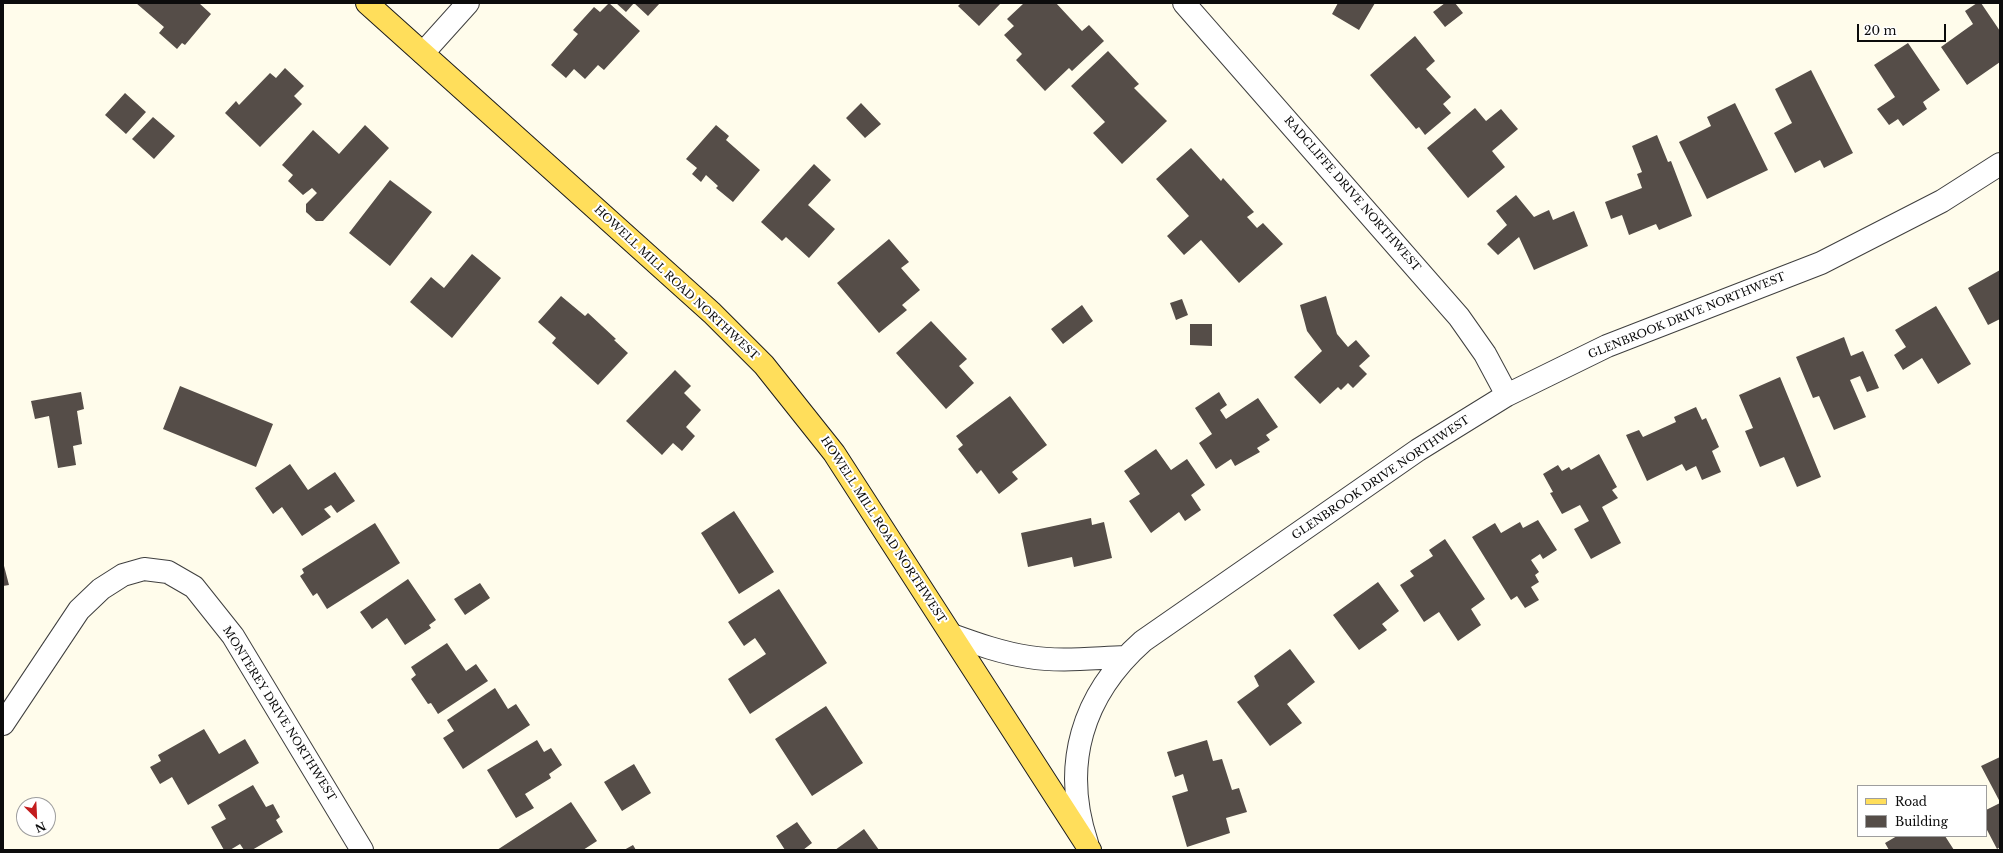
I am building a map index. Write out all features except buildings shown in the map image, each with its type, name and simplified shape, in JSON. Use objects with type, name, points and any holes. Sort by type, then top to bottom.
[{"type":"main road","name":"HOWELL MILL ROAD NORTHWEST","points":[[367,3],[712,313],[764,365],[834,453],[1090,850]]},
{"type":"street","points":[[423,53],[468,3]]},
{"type":"street","name":"RADCLIFFE DRIVE NORTHWEST","points":[[1186,4],[1459,317],[1486,354],[1507,395]]},
{"type":"street","name":"GLENBROOK DRIVE NORTHWEST","points":[[1090,850],[1082,828],[1075,788],[1079,743],[1096,697],[1125,657],[1150,636],[1418,450],[1507,395],[1607,346],[1821,263],[1942,201],[2000,164]]},
{"type":"street","name":"MONTEREY DRIVE NORTHWEST","points":[[3,724],[80,610],[101,590],[122,575],[144,569],[168,572],[194,587],[233,636],[362,850]]},
{"type":"street","points":[[952,635],[989,648],[1030,658],[1070,659],[1125,657]]}]
